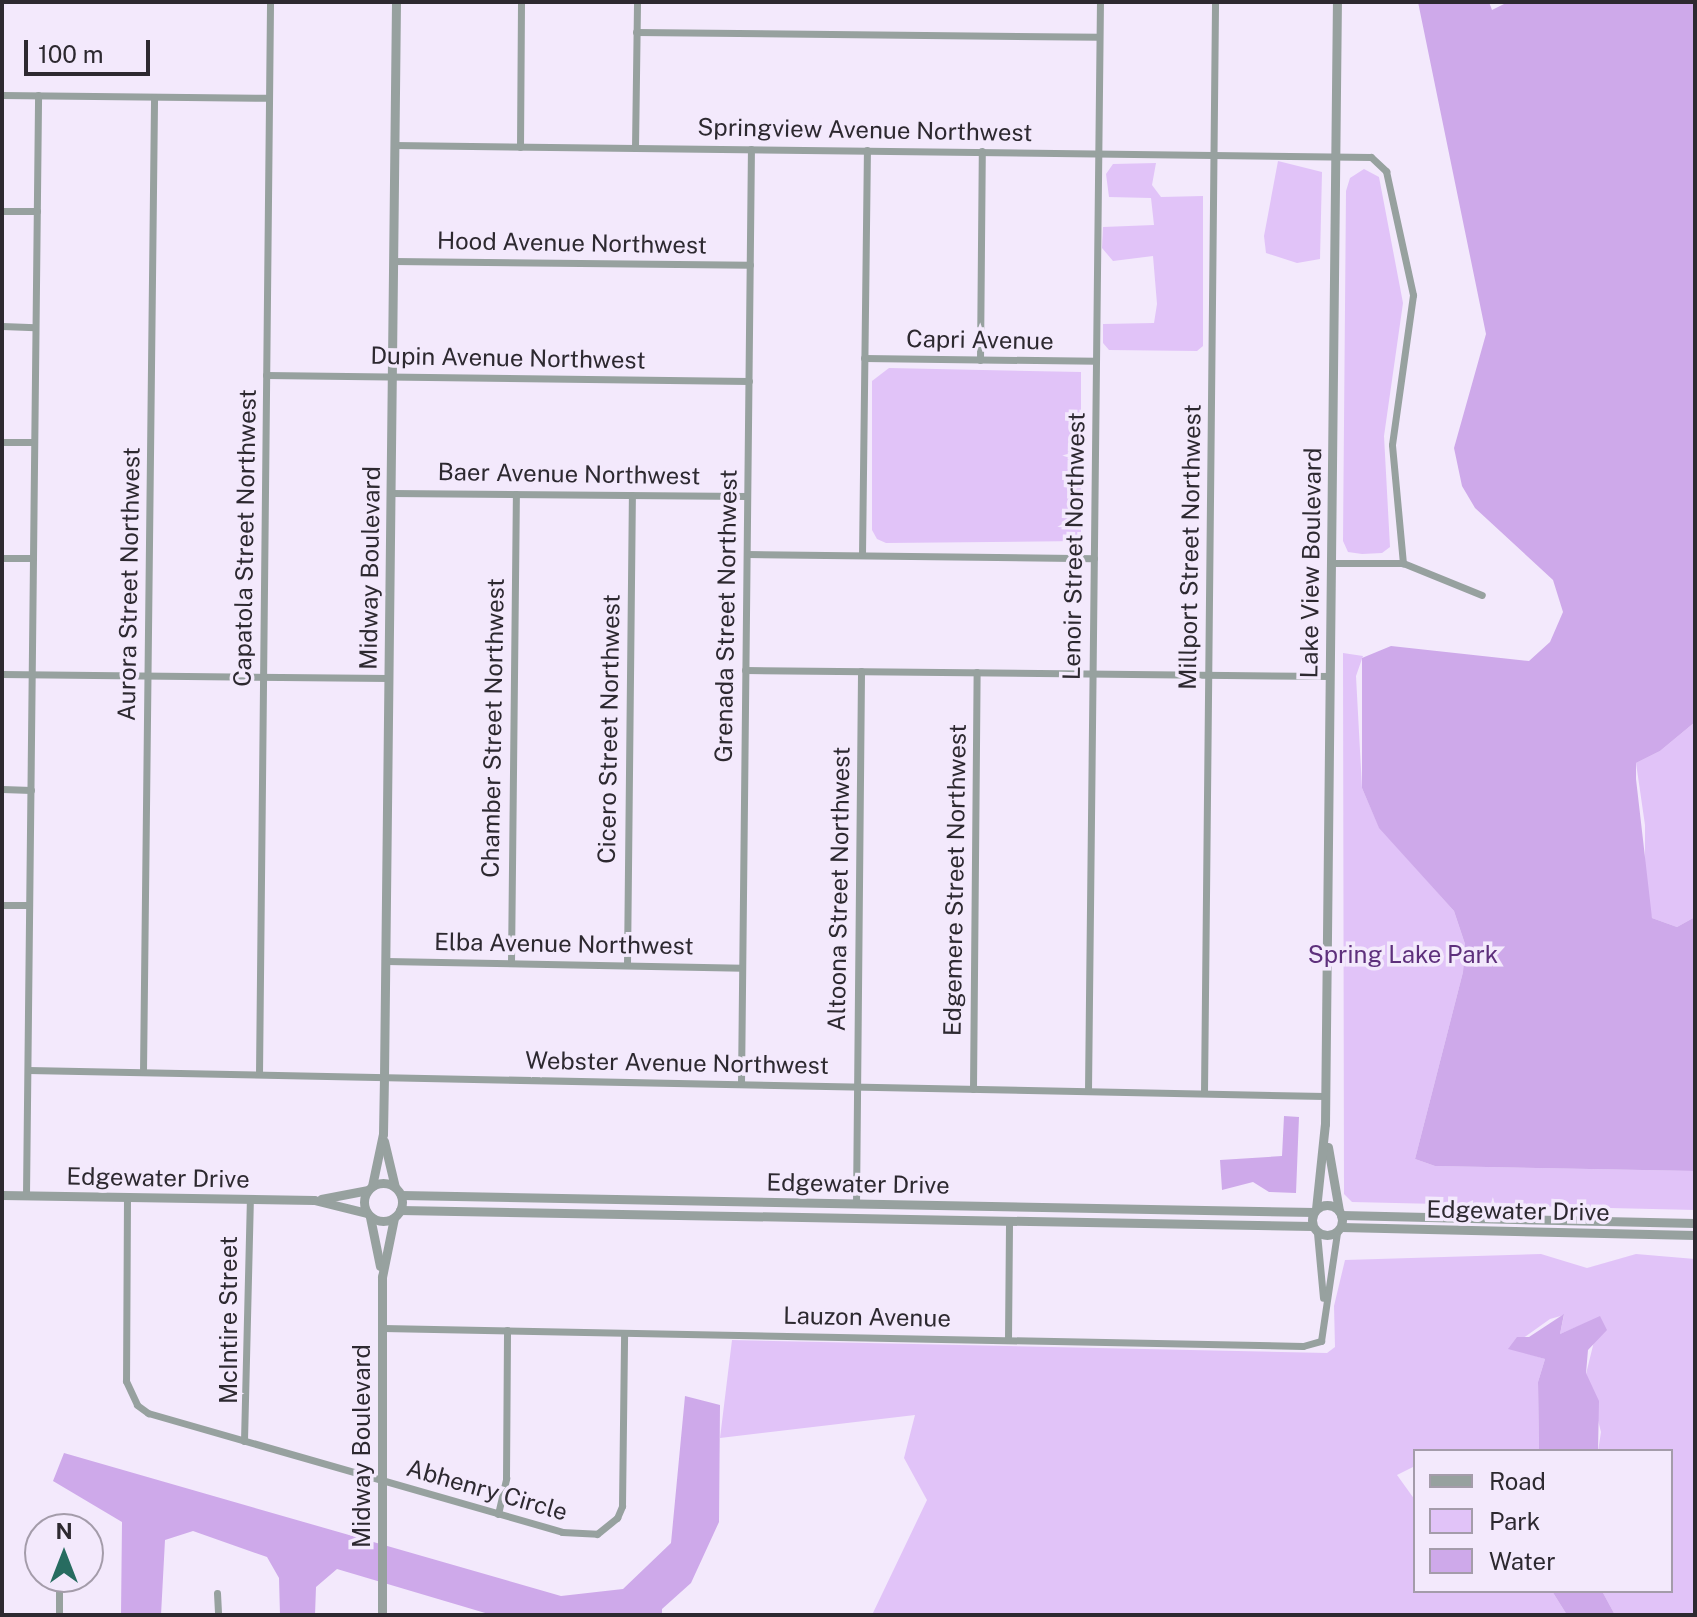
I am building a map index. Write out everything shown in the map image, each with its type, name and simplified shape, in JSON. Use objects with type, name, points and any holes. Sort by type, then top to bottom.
[{"type":"street","name":"Capatola Street Northwest","points":[[259,1074],[270,2]]},
{"type":"street","name":"Midway Boulevard","points":[[382,1615],[382,1277],[369,1215],[370,1188],[383,1134],[396,2]]},
{"type":"street","points":[[520,147],[521,2]]},
{"type":"street","points":[[635,148],[637,2]]},
{"type":"street","name":"Lenoir Street Northwest","points":[[1088,1091],[1100,2]]},
{"type":"street","name":"Millport Street Northwest","points":[[1204,1093],[1215,2]]},
{"type":"street","name":"Lake View Boulevard","points":[[1314,1230],[1325,1124],[1337,2]]},
{"type":"street","points":[[636,32],[1099,37]]},
{"type":"street","points":[[2,95],[269,98]]},
{"type":"street","points":[[26,1195],[38,95]]},
{"type":"street","name":"Aurora Street Northwest","points":[[143,1072],[154,97]]},
{"type":"street","name":"Springview Avenue Northwest","points":[[394,145],[1371,157],[1386,171],[1411,285],[1392,445],[1403,563]]},
{"type":"street","name":"Grenada Street Northwest","points":[[741,1084],[751,149]]},
{"type":"street","points":[[862,555],[867,150]]},
{"type":"street","points":[[980,360],[982,151]]},
{"type":"street","points":[[2,211],[37,211]]},
{"type":"street","name":"Hood Avenue Northwest","points":[[393,261],[750,265]]},
{"type":"street","points":[[2,326],[35,327]]},
{"type":"street","name":"Capri Avenue","points":[[864,358],[1096,361]]},
{"type":"street","name":"Dupin Avenue Northwest","points":[[266,375],[749,381]]},
{"type":"street","points":[[2,442],[34,442]]},
{"type":"street","name":"Baer Avenue Northwest","points":[[391,493],[747,496]]},
{"type":"street","name":"Chamber Street Northwest","points":[[511,963],[516,494]]},
{"type":"street","name":"Cicero Street Northwest","points":[[627,964],[632,495]]},
{"type":"street","points":[[747,554],[1094,558]]},
{"type":"street","points":[[2,558],[33,558]]},
{"type":"street","points":[[1331,563],[1403,563],[1482,595]]},
{"type":"street","points":[[745,670],[1330,676]]},
{"type":"street","name":"Altoona Street Northwest","points":[[856,1204],[861,671]]},
{"type":"street","name":"Edgemere Street Northwest","points":[[973,1089],[977,672]]},
{"type":"street","points":[[2,674],[389,678]]},
{"type":"street","points":[[2,789],[31,790]]},
{"type":"street","points":[[2,905],[29,905]]},
{"type":"street","name":"Elba Avenue Northwest","points":[[386,961],[742,968]]},
{"type":"street","name":"Webster Avenue Northwest","points":[[28,1070],[1325,1096]]},
{"type":"street","name":"Lake View Boulevard","points":[[1325,1124],[1340,1213],[1339,1230]]},
{"type":"street","name":"Midway Boulevard","points":[[382,1277],[397,1214],[398,1191],[383,1134]]},
{"type":"street","name":"Edgewater Drive","points":[[2,1195],[314,1200],[370,1188],[856,1204],[1315,1211],[1328,1205],[1340,1213],[1695,1223]]},
{"type":"street","name":"Abhenry Circle","points":[[127,1197],[129,1394],[148,1413],[498,1514],[585,1536],[597,1534],[617,1518],[623,1482],[624,1333]]},
{"type":"street","name":"McIntire Street","points":[[244,1441],[250,1200]]},
{"type":"street","name":"Edgewater Drive","points":[[314,1200],[369,1215],[1009,1222],[1695,1235]]},
{"type":"street","points":[[1008,1340],[1009,1222]]},
{"type":"street","points":[[1582,1233],[1589,1228],[1662,1229],[1675,1223]]},
{"type":"street","name":"Lauzon Avenue","points":[[1314,1230],[1324,1313]]},
{"type":"street","name":"Lauzon Avenue","points":[[383,1328],[1303,1346],[1321,1341],[1339,1230]]},
{"type":"street","points":[[498,1514],[506,1478],[507,1330]]},
{"type":"street","points":[[59,1593],[59,1615]]},
{"type":"street","points":[[217,1593],[218,1615]]},
{"type":"green space","points":[[1278,161],[1322,172],[1320,259],[1297,263],[1266,253],[1264,236]]},
{"type":"green space","points":[[1156,163],[1152,185],[1161,197],[1203,196],[1203,346],[1197,351],[1109,350],[1103,343],[1103,324],[1154,323],[1157,304],[1153,256],[1113,261],[1102,248],[1103,227],[1154,225],[1151,198],[1109,197],[1106,174],[1113,164]]},
{"type":"green space","points":[[1364,169],[1379,177],[1403,303],[1384,436],[1390,547],[1382,553],[1362,554],[1348,552],[1343,541],[1346,191],[1350,178]]},
{"type":"green space","points":[[889,368],[1081,372],[1081,541],[886,543],[877,539],[872,530],[872,381]]},
{"type":"green space","name":"Spring Lake Park","points":[[1343,653],[1363,656],[1356,676],[1362,788],[1379,827],[1454,911],[1465,944],[1463,972],[1415,1159],[1435,1166],[1695,1171],[1695,1210],[1352,1202],[1344,1194]]},
{"type":"green space","points":[[1695,722],[1695,917],[1677,927],[1652,918],[1645,895],[1645,825],[1636,763],[1660,751]]},
{"type":"green space","points":[[1541,1254],[1587,1268],[1636,1254],[1695,1259],[1695,1615],[1615,1615],[1603,1593],[1673,1593],[1673,1449],[1598,1449],[1601,1432],[1586,1374],[1600,1317],[1560,1334],[1564,1315],[1550,1319],[1509,1348],[1545,1359],[1538,1382],[1539,1449],[1413,1449],[1413,1467],[1397,1475],[1413,1497],[1413,1593],[1553,1593],[1567,1615],[872,1615],[927,1500],[904,1458],[915,1415],[720,1438],[732,1340],[1327,1353],[1335,1347],[1334,1306],[1345,1260]]},
{"type":"water","points":[[1418,2],[1489,2],[1492,10],[1508,2],[1694,2],[1695,722],[1660,751],[1636,763],[1636,779],[1652,918],[1677,927],[1695,917],[1695,1171],[1435,1166],[1415,1159],[1463,972],[1465,944],[1454,911],[1379,828],[1362,788],[1362,658],[1391,646],[1529,661],[1550,642],[1563,612],[1553,580],[1475,508],[1462,486],[1454,448],[1486,334]]},
{"type":"water","points":[[1284,1116],[1299,1117],[1296,1193],[1269,1192],[1253,1182],[1222,1190],[1220,1160],[1282,1156]]},
{"type":"water","points":[[1564,1314],[1560,1334],[1600,1316],[1607,1330],[1588,1350],[1586,1373],[1599,1401],[1598,1449],[1539,1449],[1538,1382],[1545,1359],[1508,1349],[1517,1337],[1529,1337]]},
{"type":"water","points":[[685,1396],[720,1405],[719,1522],[691,1583],[662,1609],[662,1615],[492,1615],[337,1569],[316,1587],[315,1615],[280,1615],[279,1578],[267,1557],[193,1531],[165,1540],[161,1615],[121,1615],[122,1522],[53,1481],[64,1453],[561,1596],[623,1589],[671,1543]]},
{"type":"water","points":[[1553,1593],[1603,1593],[1615,1615],[1567,1615]]}]
